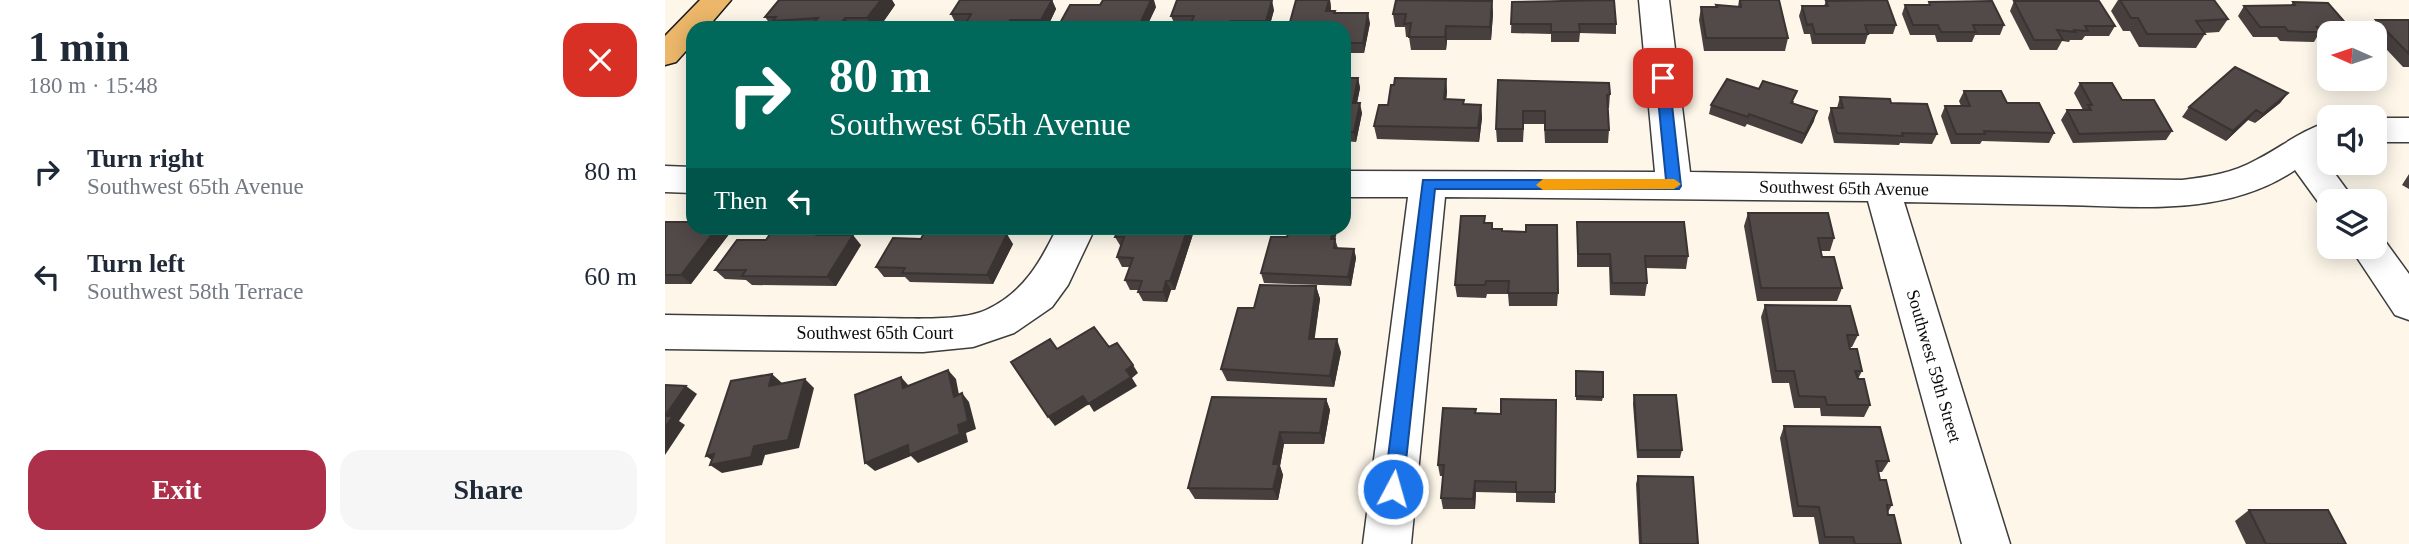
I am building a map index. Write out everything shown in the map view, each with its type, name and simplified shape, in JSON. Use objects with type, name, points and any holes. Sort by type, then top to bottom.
[{"type":"main road","points":[[697,21],[716,0]]},
{"type":"main road","points":[[665,55],[686,32]]},
{"type":"street","points":[[1654,0],[1674,186]]},
{"type":"street","points":[[2387,130],[2409,130]]},
{"type":"street","points":[[2314,141],[2332,189]]},
{"type":"street","name":"Southwest 65th Avenue","points":[[1351,184],[1882,188],[2146,194],[2194,192],[2252,177],[2314,141]]},
{"type":"street","points":[[665,180],[686,180]]},
{"type":"street","points":[[1387,544],[1428,184]]},
{"type":"street","name":"Southwest 59th Street","points":[[1882,188],[1986,544]]},
{"type":"street","name":"Southwest 65th Court","points":[[665,332],[923,335],[973,331],[1000,322],[1038,296],[1054,274],[1073,235]]},
{"type":"street","points":[[2377,259],[2409,304]]},
{"type":"building","points":[[779,0],[881,0],[867,18],[845,18],[842,21],[816,21],[818,18],[773,21],[776,17],[765,17]]},
{"type":"building","points":[[960,0],[1052,0],[1041,20],[967,21],[971,14],[951,14]]},
{"type":"building","points":[[1103,0],[1151,0],[1141,21],[1061,21],[1070,5],[1100,5]]},
{"type":"building","points":[[1177,0],[1272,0],[1266,21],[1192,21],[1194,16],[1171,16]]},
{"type":"building","points":[[1296,0],[1329,0],[1326,11],[1335,11],[1334,13],[1368,13],[1363,43],[1351,43],[1351,21],[1290,21]]},
{"type":"building","points":[[1396,0],[1492,1],[1490,27],[1446,26],[1445,37],[1409,37],[1411,23],[1404,24],[1406,14],[1393,14]]},
{"type":"building","points":[[1614,0],[1616,24],[1579,24],[1580,32],[1551,32],[1551,24],[1511,24],[1512,2]]},
{"type":"building","points":[[1740,0],[1779,0],[1788,38],[1706,38],[1701,7],[1741,7]]},
{"type":"building","points":[[1887,0],[1896,25],[1865,25],[1868,34],[1815,34],[1812,24],[1807,25],[1802,6],[1828,6],[1826,1]]},
{"type":"building","points":[[2120,0],[2214,0],[2228,19],[2196,21],[2205,34],[2147,34],[2138,18],[2131,18]]},
{"type":"building","points":[[1992,1],[2004,25],[1973,25],[1976,32],[1941,32],[1938,25],[1913,25],[1905,5],[1930,5],[1929,2]]},
{"type":"building","points":[[2014,1],[2099,1],[2115,26],[2085,26],[2088,31],[2074,30],[2075,32],[2057,30],[2063,40],[2034,40]]},
{"type":"building","points":[[2293,2],[2328,3],[2344,21],[2317,21],[2317,32],[2288,31],[2285,27],[2260,27],[2244,6],[2295,5]]},
{"type":"building","points":[[2409,20],[2409,54],[2387,31],[2387,21],[2377,21]]},
{"type":"building","points":[[2235,67],[2288,93],[2263,114],[2256,110],[2233,131],[2189,107]]},
{"type":"building","points":[[1351,78],[1358,78],[1353,103],[1360,103],[1354,132],[1351,132]]},
{"type":"building","points":[[1395,78],[1446,79],[1444,99],[1464,100],[1463,104],[1481,105],[1478,128],[1374,126],[1379,105],[1388,105],[1391,85],[1394,85]]},
{"type":"building","points":[[1727,79],[1759,89],[1763,81],[1797,91],[1791,103],[1817,111],[1805,134],[1749,114],[1748,117],[1711,105]]},
{"type":"building","points":[[1498,80],[1609,83],[1609,130],[1545,130],[1545,111],[1523,111],[1523,129],[1496,129]]},
{"type":"building","points":[[2080,83],[2112,83],[2122,100],[2154,100],[2172,131],[2079,134],[2067,110],[2091,110],[2088,105],[2092,105]]},
{"type":"building","points":[[1964,91],[2001,91],[2007,103],[2039,103],[2054,133],[1984,131],[1985,134],[1956,134],[1945,106],[1970,106]]},
{"type":"building","points":[[1840,97],[1927,104],[1937,134],[1902,133],[1903,136],[1837,133],[1831,108],[1843,108]]},
{"type":"building","points":[[1748,213],[1828,213],[1834,238],[1818,238],[1822,257],[1834,257],[1842,288],[1761,288]]},
{"type":"building","points":[[1461,216],[1485,216],[1484,223],[1492,223],[1492,229],[1502,231],[1526,232],[1526,225],[1557,225],[1558,293],[1508,293],[1509,281],[1486,281],[1485,285],[1455,285]]},
{"type":"building","points":[[665,222],[686,222],[686,235],[712,235],[681,275],[665,275]]},
{"type":"building","points":[[1577,222],[1684,222],[1688,256],[1645,256],[1647,283],[1612,283],[1610,254],[1578,254]]},
{"type":"building","points":[[769,235],[853,235],[827,277],[742,276],[746,270],[715,270],[737,240],[766,240]]},
{"type":"building","points":[[923,235],[1007,235],[987,275],[902,273],[905,268],[876,267],[893,238],[921,239]]},
{"type":"building","points":[[1186,235],[1170,281],[1166,281],[1163,292],[1138,292],[1142,281],[1125,280],[1133,258],[1117,257],[1124,237],[1115,237]]},
{"type":"building","points":[[1332,235],[1331,239],[1335,239],[1334,248],[1354,249],[1348,277],[1261,273],[1271,237]]},
{"type":"building","points":[[1260,285],[1316,286],[1309,339],[1337,339],[1330,376],[1221,369],[1238,308],[1254,308]]},
{"type":"building","points":[[1765,305],[1850,306],[1858,335],[1847,335],[1850,349],[1857,349],[1862,371],[1855,371],[1858,379],[1864,379],[1870,405],[1827,405],[1825,397],[1799,396],[1794,371],[1776,371]]},
{"type":"building","points":[[1094,327],[1109,347],[1117,343],[1133,365],[1126,370],[1131,377],[1088,404],[1083,396],[1048,417],[1011,362],[1050,339],[1057,349]]},
{"type":"building","points":[[948,370],[954,397],[962,393],[968,421],[958,425],[960,434],[909,455],[908,445],[865,463],[855,395],[901,377],[903,388]]},
{"type":"building","points":[[1576,371],[1603,372],[1603,397],[1576,396]]},
{"type":"building","points":[[772,374],[769,386],[805,379],[788,440],[754,446],[751,457],[710,465],[714,454],[706,456],[731,381]]},
{"type":"building","points":[[665,385],[686,386],[665,416]]},
{"type":"building","points":[[1634,395],[1676,395],[1682,450],[1638,450]]},
{"type":"building","points":[[1212,397],[1326,399],[1320,433],[1280,432],[1273,464],[1279,464],[1273,489],[1188,488]]},
{"type":"building","points":[[1501,399],[1556,400],[1555,492],[1516,492],[1516,482],[1475,481],[1473,499],[1441,498],[1444,465],[1438,465],[1443,408],[1476,409],[1475,413],[1501,414]]},
{"type":"building","points":[[665,416],[673,416],[665,428]]},
{"type":"building","points":[[1784,426],[1880,427],[1889,461],[1876,461],[1880,480],[1886,480],[1892,505],[1887,505],[1888,515],[1894,515],[1901,544],[1855,544],[1853,537],[1825,537],[1819,507],[1798,506]]},
{"type":"building","points":[[1638,476],[1693,477],[1698,544],[1641,544]]},
{"type":"building","points":[[2249,510],[2328,510],[2346,544],[2266,544]]},
{"type":"slow traffic","points":[[1543,185],[1674,184]]},
{"type":"route","points":[[1393,489],[1428,184],[1674,186],[1663,78]]}]
